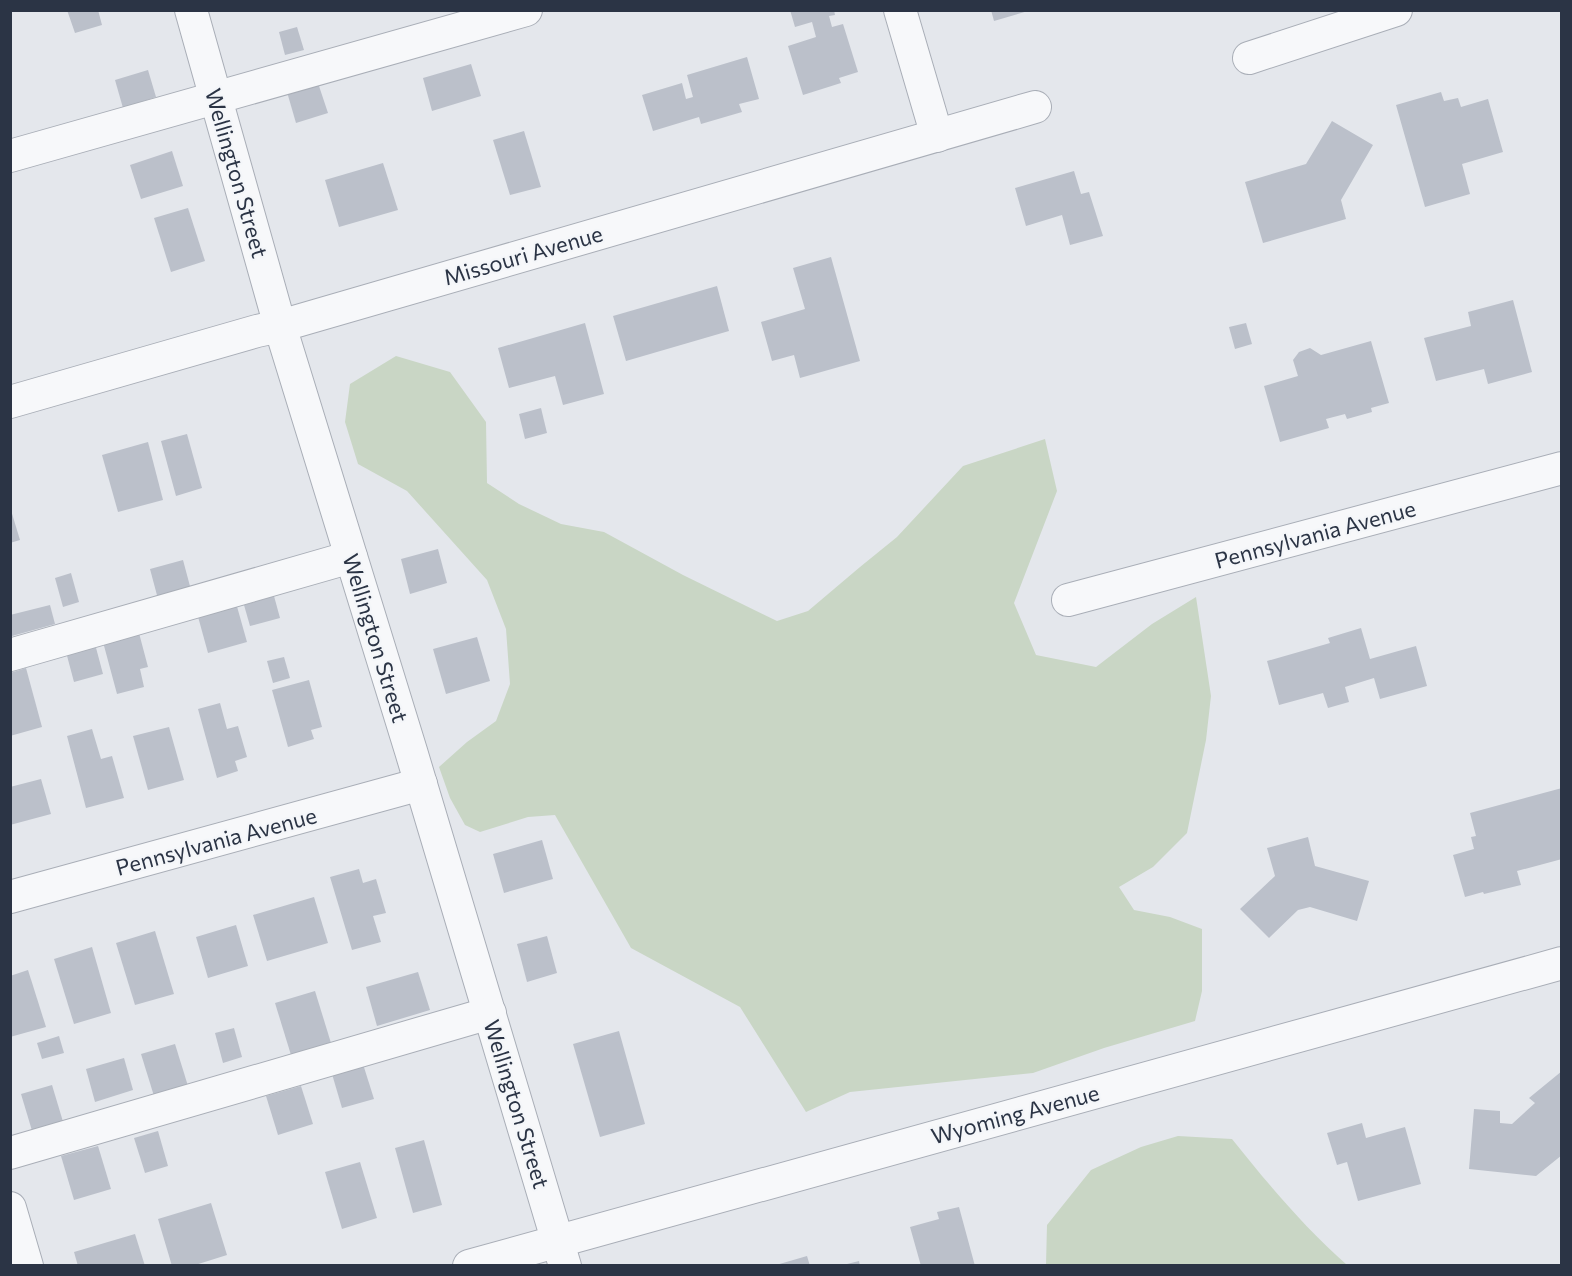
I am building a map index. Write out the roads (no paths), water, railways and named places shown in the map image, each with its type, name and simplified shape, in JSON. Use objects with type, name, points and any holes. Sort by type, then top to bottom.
[{"type":"street","name":"Wellington Street","points":[[191,10],[280,326],[562,1253]]},
{"type":"street","points":[[10,156],[526,10]]},
{"type":"street","points":[[900,10],[937,136]]},
{"type":"street","points":[[1250,58],[1396,10]]},
{"type":"street","name":"Missouri Avenue","points":[[10,402],[1035,107]]},
{"type":"street","name":"Pennsylvania Avenue","points":[[1068,600],[1562,468]]},
{"type":"street","points":[[10,655],[351,556]]},
{"type":"street","name":"Pennsylvania Avenue","points":[[10,897],[421,784]]},
{"type":"street","name":"Wyoming Avenue","points":[[469,1266],[562,1253],[1562,963]]},
{"type":"street","points":[[10,1153],[490,1013]]},
{"type":"street","points":[[10,1208],[27,1266]]}]
